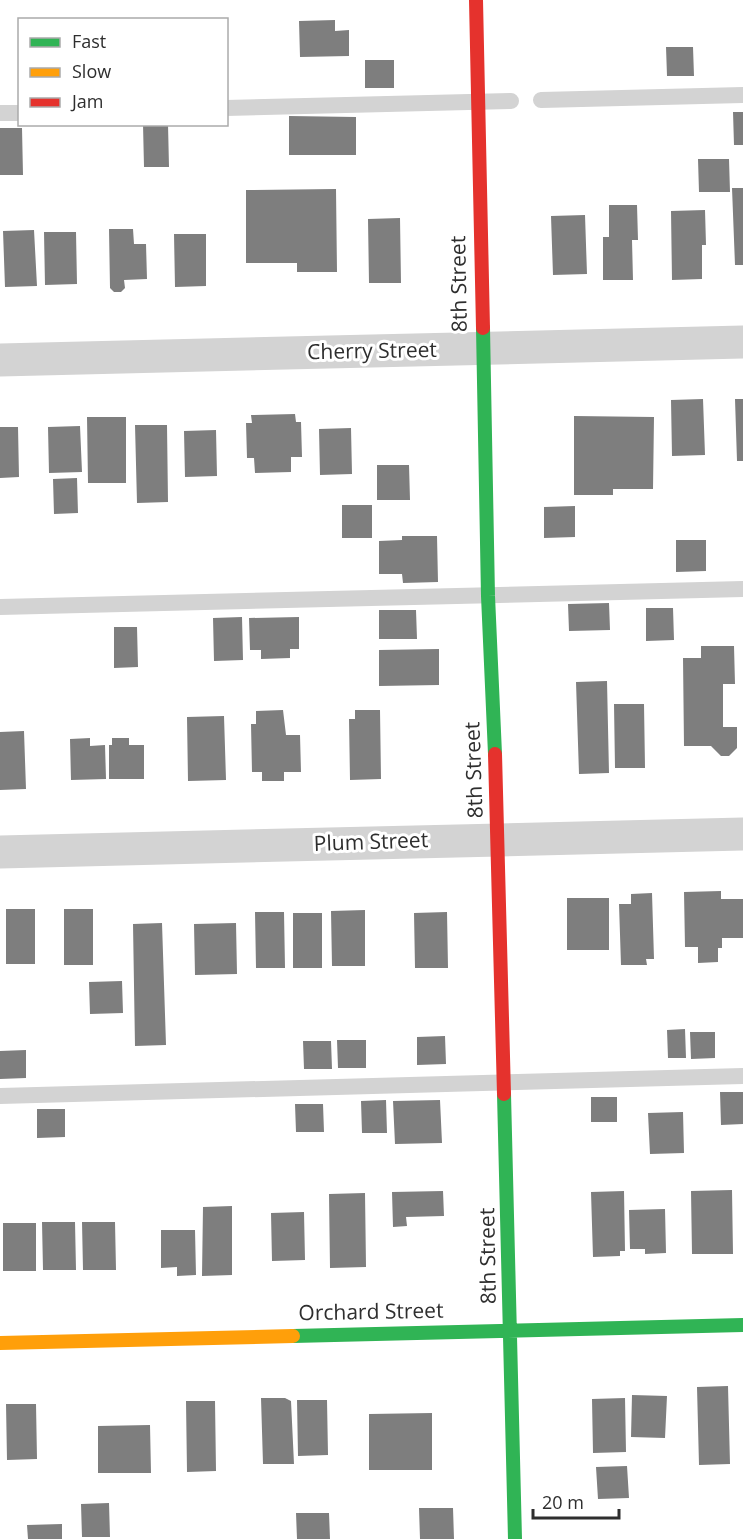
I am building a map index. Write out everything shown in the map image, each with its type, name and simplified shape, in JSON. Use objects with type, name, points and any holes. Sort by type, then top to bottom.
[{"type":"street","name":"8th Street","points":[[476,0],[476,102],[488,596],[498,838],[515,1539]]},
{"type":"street","name":"Cherry Street","points":[[0,360],[743,342]]},
{"type":"street","name":"Plum Street","points":[[0,852],[498,838],[743,834]]},
{"type":"street","name":"Orchard Street","points":[[0,1343],[743,1325]]},
{"type":"lane","points":[[541,100],[743,95]]},
{"type":"lane","points":[[228,108],[511,101]]},
{"type":"lane","points":[[0,113],[18,113]]},
{"type":"lane","points":[[0,607],[743,589]]},
{"type":"lane","points":[[0,1096],[743,1077]]},
{"type":"building","points":[[335,20],[335,31],[349,30],[349,56],[300,57],[299,21]]},
{"type":"building","points":[[666,47],[693,47],[694,76],[667,76]]},
{"type":"building","points":[[365,60],[394,60],[394,88],[365,88]]},
{"type":"building","points":[[733,112],[743,112],[743,145],[734,145]]},
{"type":"building","points":[[289,116],[356,117],[356,155],[289,155]]},
{"type":"building","points":[[143,126],[168,126],[169,167],[144,167]]},
{"type":"building","points":[[0,128],[22,128],[23,175],[0,175]]},
{"type":"building","points":[[698,159],[729,159],[730,192],[699,192]]},
{"type":"building","points":[[732,188],[743,188],[743,265],[735,265]]},
{"type":"building","points":[[336,189],[337,272],[297,272],[297,263],[246,263],[246,190]]},
{"type":"building","points":[[609,205],[637,205],[638,240],[632,240],[633,280],[603,280],[603,237],[609,237]]},
{"type":"building","points":[[705,210],[706,245],[702,245],[702,279],[672,280],[671,211]]},
{"type":"building","points":[[585,215],[587,274],[553,275],[551,216]]},
{"type":"building","points":[[400,218],[401,283],[369,283],[368,219]]},
{"type":"building","points":[[109,229],[133,229],[134,244],[146,244],[147,279],[124,280],[125,288],[121,292],[114,292],[110,288]]},
{"type":"building","points":[[34,230],[37,286],[5,287],[3,231]]},
{"type":"building","points":[[44,232],[76,232],[77,284],[45,285]]},
{"type":"building","points":[[174,234],[206,234],[206,286],[175,287]]},
{"type":"building","points":[[703,399],[705,455],[672,456],[671,400]]},
{"type":"building","points":[[735,399],[743,399],[743,461],[737,461]]},
{"type":"building","points":[[295,414],[296,422],[301,422],[302,457],[291,457],[291,472],[255,473],[254,458],[247,458],[246,423],[252,423],[251,415]]},
{"type":"building","points":[[574,416],[654,417],[653,489],[613,489],[613,495],[574,495]]},
{"type":"building","points":[[87,417],[126,417],[126,483],[88,483]]},
{"type":"building","points":[[135,425],[167,425],[168,502],[137,503]]},
{"type":"building","points":[[80,426],[82,472],[49,473],[48,427]]},
{"type":"building","points":[[0,427],[18,427],[19,477],[0,478]]},
{"type":"building","points":[[351,428],[352,474],[320,475],[319,429]]},
{"type":"building","points":[[216,430],[217,476],[185,477],[184,431]]},
{"type":"building","points":[[377,465],[409,465],[410,500],[377,500]]},
{"type":"building","points":[[77,478],[78,513],[54,514],[53,479]]},
{"type":"building","points":[[342,505],[372,505],[372,538],[342,538]]},
{"type":"building","points":[[575,506],[575,537],[544,538],[544,507]]},
{"type":"building","points":[[402,536],[437,536],[438,582],[403,583],[402,574],[379,574],[379,541],[402,540]]},
{"type":"building","points":[[676,540],[706,540],[706,571],[676,572]]},
{"type":"building","points":[[609,603],[610,630],[569,631],[568,604]]},
{"type":"building","points":[[646,608],[673,608],[674,640],[646,641]]},
{"type":"building","points":[[379,610],[416,610],[417,639],[379,639]]},
{"type":"building","points":[[242,617],[243,660],[214,661],[213,618]]},
{"type":"building","points":[[299,617],[299,649],[290,649],[290,658],[261,659],[261,650],[250,650],[249,618]]},
{"type":"building","points":[[114,627],[137,627],[138,667],[114,668]]},
{"type":"building","points":[[701,646],[734,646],[735,684],[723,684],[723,727],[737,727],[737,748],[729,756],[721,756],[711,746],[684,746],[683,658],[701,658]]},
{"type":"building","points":[[439,649],[439,685],[379,686],[379,650]]},
{"type":"building","points":[[607,681],[609,773],[579,774],[576,682]]},
{"type":"building","points":[[614,704],[644,704],[645,768],[615,768]]},
{"type":"building","points":[[283,710],[286,735],[300,735],[301,772],[284,772],[284,781],[262,781],[262,772],[252,772],[251,724],[256,724],[256,711]]},
{"type":"building","points":[[355,710],[380,710],[381,779],[350,780],[349,719],[355,719]]},
{"type":"building","points":[[224,716],[226,780],[188,781],[187,717]]},
{"type":"building","points":[[24,731],[26,789],[0,790],[0,732]]},
{"type":"building","points":[[90,738],[90,746],[105,745],[106,779],[71,780],[70,739]]},
{"type":"building","points":[[112,738],[129,738],[129,745],[144,745],[144,779],[109,779],[109,745],[112,745]]},
{"type":"building","points":[[721,891],[721,899],[743,899],[743,938],[722,938],[722,948],[718,948],[718,962],[698,963],[698,947],[685,947],[684,892]]},
{"type":"building","points":[[652,893],[654,959],[646,959],[647,965],[621,965],[619,904],[631,904],[631,894]]},
{"type":"building","points":[[567,898],[609,898],[609,950],[567,950]]},
{"type":"building","points":[[6,909],[35,909],[35,964],[6,964]]},
{"type":"building","points":[[64,909],[93,909],[93,965],[64,965]]},
{"type":"building","points":[[365,910],[365,966],[332,966],[331,911]]},
{"type":"building","points":[[255,912],[284,912],[285,968],[256,968]]},
{"type":"building","points":[[447,912],[448,968],[415,968],[414,913]]},
{"type":"building","points":[[293,913],[322,913],[322,968],[293,968]]},
{"type":"building","points":[[162,923],[166,1045],[135,1046],[133,924]]},
{"type":"building","points":[[236,923],[237,974],[195,975],[194,924]]},
{"type":"building","points":[[122,981],[123,1013],[90,1014],[89,982]]},
{"type":"building","points":[[685,1029],[686,1058],[668,1058],[667,1030]]},
{"type":"building","points":[[690,1032],[715,1032],[715,1058],[691,1059]]},
{"type":"building","points":[[445,1036],[446,1064],[417,1065],[417,1037]]},
{"type":"building","points":[[337,1040],[366,1040],[366,1068],[338,1068]]},
{"type":"building","points":[[303,1041],[331,1041],[332,1069],[304,1069]]},
{"type":"building","points":[[26,1050],[26,1078],[0,1079],[0,1051]]},
{"type":"building","points":[[720,1092],[743,1092],[743,1124],[721,1125]]},
{"type":"building","points":[[591,1097],[617,1097],[617,1122],[591,1122]]},
{"type":"building","points":[[386,1100],[387,1133],[362,1133],[361,1101]]},
{"type":"building","points":[[440,1100],[442,1143],[395,1144],[393,1101]]},
{"type":"building","points":[[295,1104],[323,1104],[324,1132],[296,1132]]},
{"type":"building","points":[[37,1109],[65,1109],[65,1137],[37,1138]]},
{"type":"building","points":[[683,1112],[684,1153],[650,1154],[648,1113]]},
{"type":"building","points":[[732,1190],[733,1254],[692,1254],[691,1191]]},
{"type":"building","points":[[443,1191],[444,1216],[406,1217],[407,1226],[393,1227],[392,1192]]},
{"type":"building","points":[[624,1191],[625,1251],[620,1251],[620,1256],[593,1257],[591,1192]]},
{"type":"building","points":[[365,1193],[366,1267],[330,1268],[329,1194]]},
{"type":"building","points":[[232,1206],[232,1275],[202,1276],[203,1207]]},
{"type":"building","points":[[665,1209],[666,1253],[645,1254],[645,1249],[630,1249],[629,1210]]},
{"type":"building","points":[[304,1212],[305,1260],[272,1261],[271,1213]]},
{"type":"building","points":[[42,1222],[75,1222],[76,1270],[43,1270]]},
{"type":"building","points":[[82,1222],[115,1222],[116,1270],[83,1270]]},
{"type":"building","points":[[3,1223],[36,1223],[36,1271],[3,1271]]},
{"type":"building","points":[[161,1230],[195,1230],[196,1275],[177,1276],[177,1267],[161,1268]]},
{"type":"building","points":[[728,1386],[730,1464],[699,1465],[697,1387]]},
{"type":"building","points":[[632,1395],[667,1396],[665,1438],[631,1437]]},
{"type":"building","points":[[261,1398],[285,1398],[291,1401],[294,1464],[263,1464]]},
{"type":"building","points":[[625,1398],[626,1452],[593,1453],[592,1399]]},
{"type":"building","points":[[297,1400],[327,1400],[328,1455],[298,1456]]},
{"type":"building","points":[[186,1401],[215,1401],[216,1471],[187,1472]]},
{"type":"building","points":[[6,1404],[36,1404],[37,1459],[7,1460]]},
{"type":"building","points":[[432,1413],[432,1470],[369,1470],[369,1414]]},
{"type":"building","points":[[150,1425],[151,1473],[98,1473],[98,1426]]},
{"type":"building","points":[[627,1466],[629,1498],[598,1499],[596,1467]]},
{"type":"building","points":[[109,1503],[110,1537],[82,1537],[81,1504]]},
{"type":"building","points":[[419,1508],[453,1508],[454,1539],[420,1539]]},
{"type":"building","points":[[296,1513],[329,1513],[330,1539],[297,1539]]},
{"type":"building","points":[[62,1524],[62,1539],[28,1539],[27,1525]]},
{"type":"traffic: fast","points":[[483,328],[488,596],[495,754]]},
{"type":"traffic: fast","points":[[504,1094],[515,1539]]},
{"type":"traffic: fast","points":[[293,1336],[743,1325]]},
{"type":"traffic: slow","points":[[0,1343],[293,1336]]},
{"type":"traffic: jam","points":[[476,0],[483,328]]},
{"type":"traffic: jam","points":[[495,754],[504,1094]]}]
